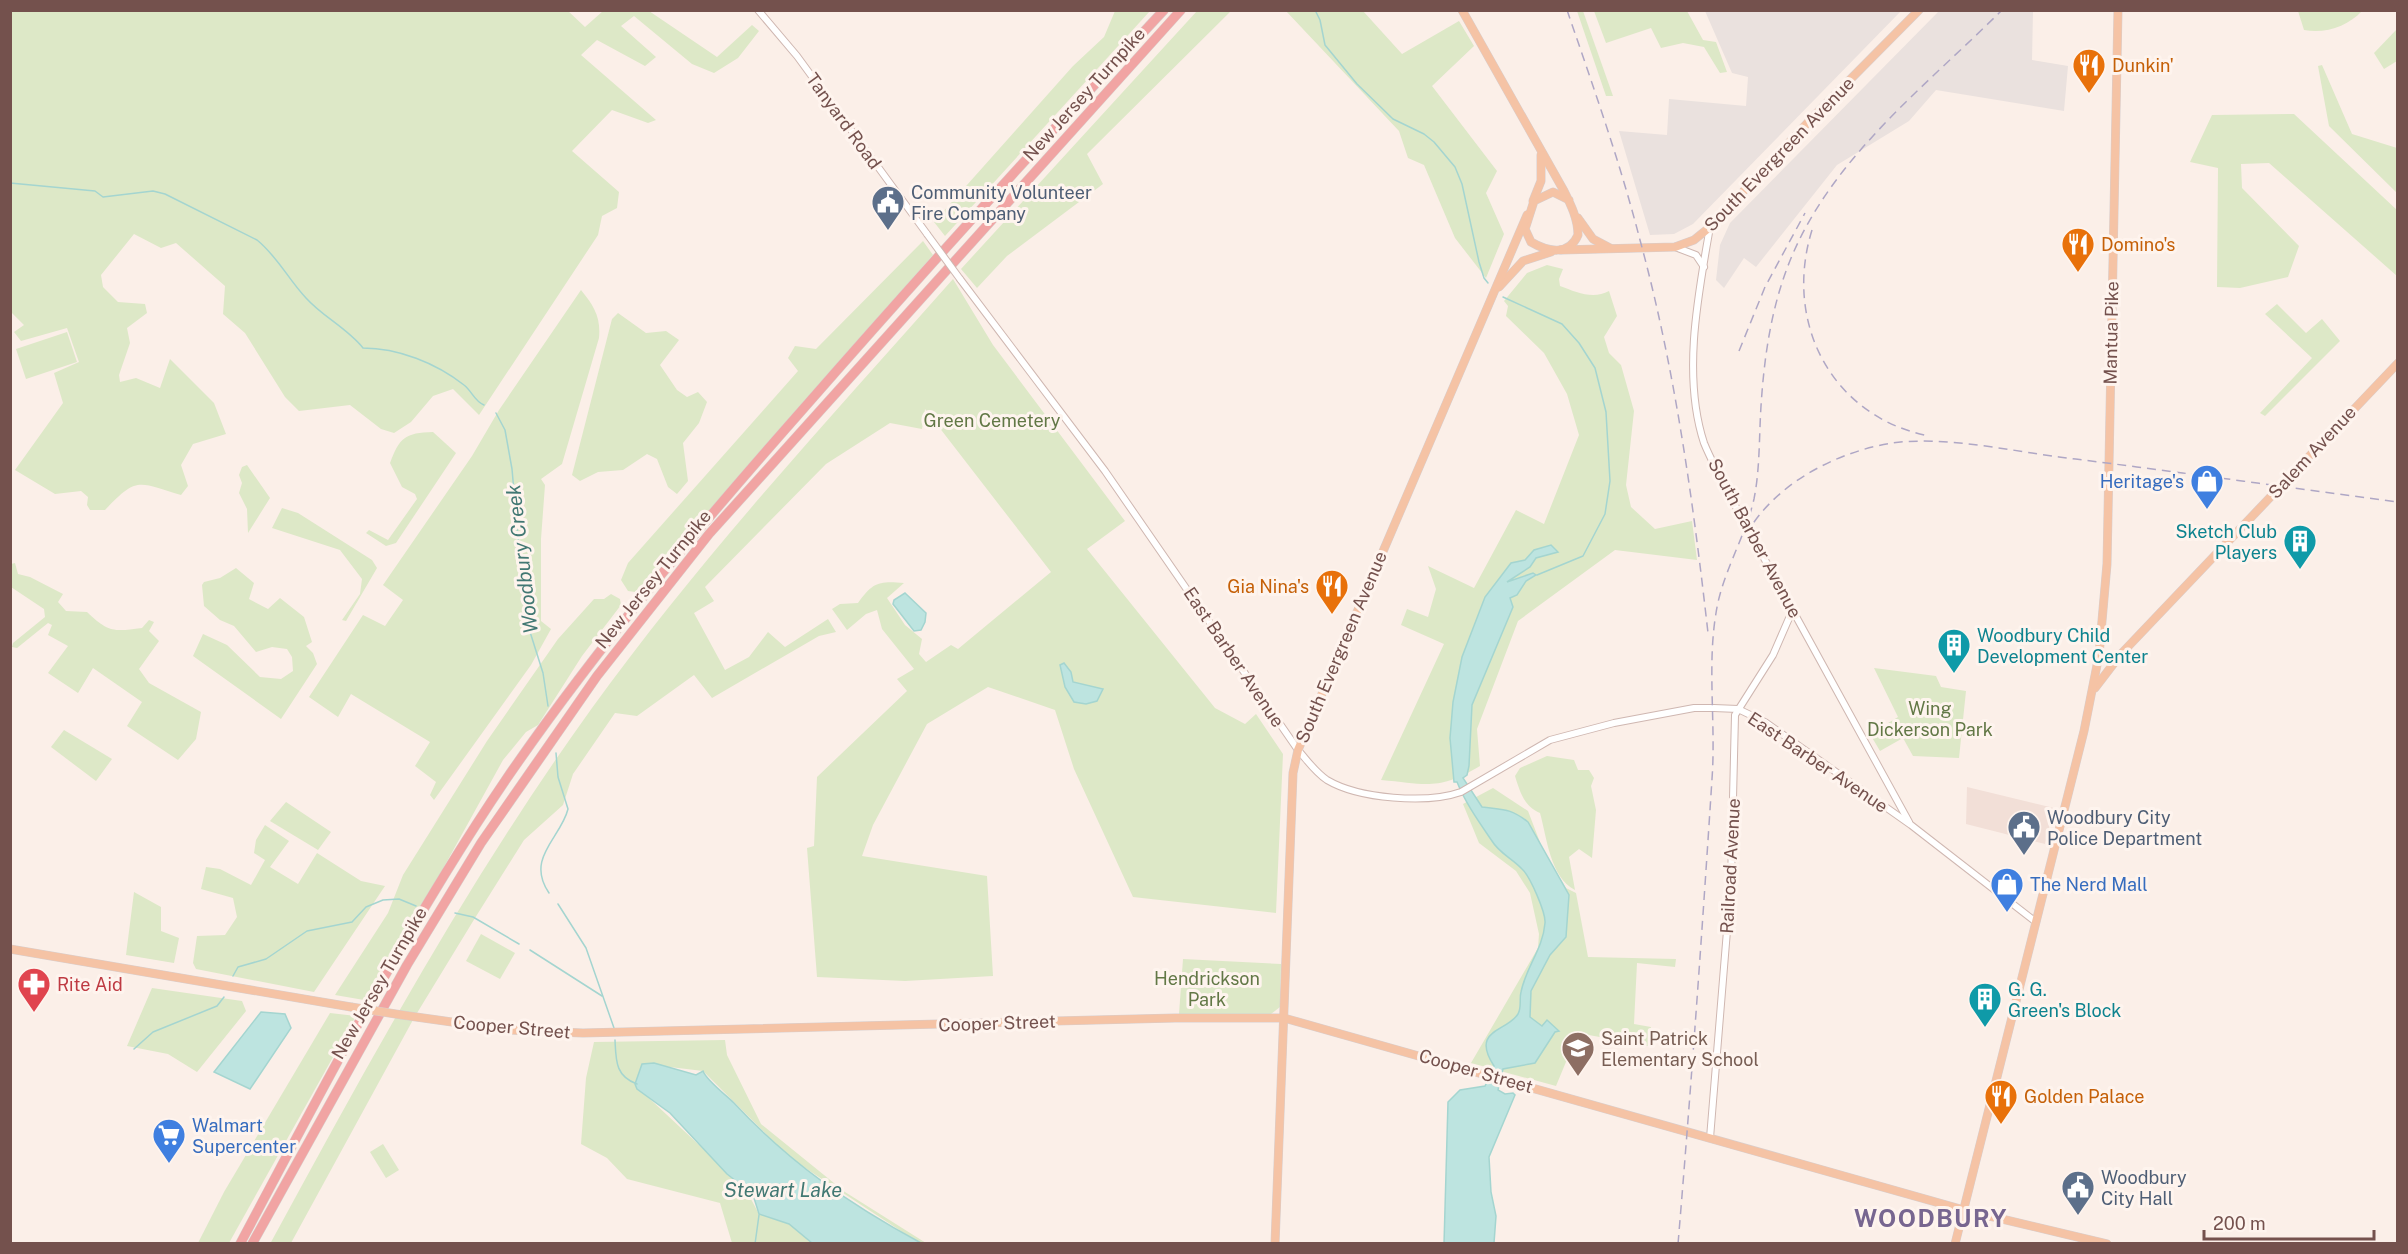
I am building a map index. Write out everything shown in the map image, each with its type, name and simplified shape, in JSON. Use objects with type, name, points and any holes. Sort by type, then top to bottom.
[{"type":"highway","name":"New Jersey Turnpike","points":[[240,1244],[303,1124],[442,880],[509,775],[616,630],[705,521],[866,337],[1164,10]]},
{"type":"highway","name":"New Jersey Turnpike","points":[[252,1244],[406,965],[481,843],[597,676],[709,534],[1181,10]]},
{"type":"main road","points":[[1462,10],[1574,212],[1593,239],[1616,250]]},
{"type":"main road","name":"South Evergreen Avenue","points":[[1491,298],[1516,266],[1530,257],[1558,251],[1675,247],[1694,240],[1710,227],[1813,117],[1919,10]]},
{"type":"main road","name":"Mantua Pike","points":[[1955,1244],[2094,689],[2100,655],[2107,564],[2118,10]]},
{"type":"main road","points":[[1540,151],[1542,172],[1527,215],[1525,234],[1528,240],[1541,248],[1558,251],[1572,245],[1578,235],[1574,212]]},
{"type":"main road","points":[[1531,206],[1537,198],[1548,193],[1560,194],[1569,200]]},
{"type":"main road","name":"South Evergreen Avenue","points":[[1275,1244],[1293,774],[1298,750],[1527,215]]},
{"type":"main road","name":"Salem Avenue","points":[[2094,689],[2117,660],[2397,363]]},
{"type":"main road","points":[[2100,655],[2117,660]]},
{"type":"main road","name":"Cooper Street","points":[[10,949],[351,1007],[509,1030],[621,1033],[1175,1018],[1284,1018],[1964,1210],[2107,1244]]},
{"type":"street","name":"Tanyard Road","points":[[758,10],[797,56],[927,234]]},
{"type":"street","name":"South Barber Avenue","points":[[1710,227],[1692,354],[1698,418],[1705,444],[1726,489],[1911,825]]},
{"type":"street","name":"East Barber Avenue","points":[[927,234],[1110,479],[1298,750],[1326,779],[1357,791],[1429,799],[1464,790],[1561,735],[1694,708],[1738,709],[1765,722],[1911,825],[2036,922]]},
{"type":"street","points":[[1675,247],[1691,252],[1705,267]]},
{"type":"street","name":"Railroad Avenue","points":[[1710,1138],[1731,882],[1735,715],[1773,656],[1793,609]]},
{"type":"shaded area","points":[[1705,11],[1901,11],[1693,224],[1674,234],[1650,235],[1619,131],[1667,135],[1669,99],[1746,106],[1748,77],[1732,73]]},
{"type":"shaded area","points":[[1939,11],[2033,11],[2032,60],[2068,66],[2064,111],[1936,90],[1909,121],[1837,165],[1756,267],[1744,258],[1724,288],[1716,280],[1720,245],[1730,223]]},
{"type":"shaded area","points":[[1967,787],[2054,808],[2045,844],[1966,824]]},
{"type":"green space","points":[[567,10],[585,27],[603,11],[649,11],[717,57],[752,25],[759,31],[738,58],[714,73],[692,64],[634,16],[621,26],[656,57],[645,66],[597,40],[581,55],[656,120],[648,123],[612,110],[572,151],[619,192],[617,208],[602,216],[598,235],[479,415],[453,389],[433,396],[411,422],[394,433],[381,429],[350,405],[299,411],[285,397],[245,333],[223,314],[225,286],[176,243],[161,248],[134,234],[101,275],[103,287],[118,302],[145,304],[147,313],[127,328],[130,343],[119,375],[120,382],[136,378],[160,388],[170,359],[214,403],[226,434],[193,444],[181,465],[188,486],[181,495],[139,485],[124,491],[105,510],[90,510],[87,505],[88,497],[81,491],[55,494],[15,470],[63,403],[54,373],[79,362],[67,328],[21,341],[14,332],[24,325],[10,311],[11,11]]},
{"type":"green space","points":[[2298,10],[2362,11],[2350,21],[2336,28],[2312,31],[2304,30]]},
{"type":"green space","points":[[1115,11],[1150,11],[945,236],[934,222],[1073,66],[1104,37]]},
{"type":"green space","points":[[1197,11],[1231,11],[1087,154],[1103,184],[1007,256],[977,288],[961,269]]},
{"type":"green space","points":[[1286,11],[1363,11],[1402,54],[1459,21],[1474,46],[1432,86],[1497,171],[1486,193],[1504,234],[1486,278],[1455,238],[1424,165],[1408,158],[1399,131]]},
{"type":"green space","points":[[1577,11],[1583,11],[1613,96],[1606,96]]},
{"type":"green space","points":[[1594,11],[1687,11],[1703,40],[1716,42],[1727,72],[1720,73],[1704,47],[1683,43],[1661,48],[1651,28],[1606,43]]},
{"type":"green space","points":[[2397,29],[2397,61],[2384,69],[2374,53]]},
{"type":"green space","points":[[2322,65],[2352,134],[2397,148],[2397,193],[2329,126],[2318,66]]},
{"type":"green space","points":[[2294,114],[2397,210],[2397,276],[2269,163],[2241,164],[2242,188],[2299,246],[2288,277],[2240,288],[2217,287],[2218,168],[2190,162],[2212,115]]},
{"type":"green space","points":[[923,241],[933,255],[656,571],[635,592],[628,591],[621,580],[628,563],[798,371],[788,358],[795,346],[816,349]]},
{"type":"green space","points":[[1547,265],[1563,269],[1559,279],[1560,286],[1591,295],[1609,291],[1617,316],[1604,337],[1609,353],[1621,365],[1634,411],[1626,485],[1631,507],[1655,529],[1692,521],[1697,560],[1615,550],[1518,621],[1477,729],[1480,766],[1453,779],[1432,784],[1381,780],[1444,644],[1401,625],[1407,609],[1428,617],[1436,589],[1428,566],[1474,588],[1516,510],[1544,524],[1579,435],[1567,394],[1544,353],[1506,316],[1508,306],[1504,301],[1527,273]]},
{"type":"green space","name":"Green Cemetery","points":[[953,279],[993,345],[1125,521],[1087,549],[1215,708],[1245,724],[1256,714],[1283,754],[1276,913],[1133,897],[1074,769],[1055,710],[988,687],[927,724],[873,825],[862,856],[987,876],[993,976],[905,981],[817,977],[807,848],[814,846],[817,777],[907,691],[897,679],[914,669],[882,629],[877,610],[866,614],[847,630],[832,609],[840,604],[858,603],[877,584],[904,583],[887,598],[905,625],[922,639],[919,654],[926,662],[951,645],[958,649],[1051,572],[925,409],[922,429],[890,423],[826,464],[705,587],[714,601],[694,613],[725,670],[749,657],[768,632],[785,647],[828,619],[836,632],[819,636],[712,698],[694,675],[637,716],[615,713],[573,774],[563,805],[524,840],[475,918],[414,1018],[291,1243],[270,1244],[345,1106],[463,903],[547,772],[592,708],[722,542]]},
{"type":"green space","points":[[581,290],[596,312],[599,338],[562,464],[541,479],[545,485],[541,539],[541,621],[551,629],[531,665],[434,800],[430,795],[436,782],[415,766],[430,742],[351,694],[338,717],[309,697],[363,615],[385,626],[403,600],[383,585],[472,456],[499,410]]},
{"type":"green space","points":[[2277,304],[2306,333],[2322,319],[2340,341],[2265,416],[2260,413],[2312,358],[2265,314]]},
{"type":"green space","points":[[618,313],[646,333],[666,331],[679,340],[660,365],[677,390],[687,397],[698,392],[707,402],[699,423],[683,443],[688,481],[677,494],[668,487],[657,459],[647,454],[623,470],[598,472],[580,481],[572,475],[612,319]]},
{"type":"green space","points":[[67,332],[77,362],[26,379],[16,349]]},
{"type":"green space","points":[[433,432],[456,453],[396,543],[386,546],[366,533],[369,530],[388,540],[417,499],[415,494],[402,487],[390,463],[397,447],[405,438],[410,435]]},
{"type":"green space","points":[[247,465],[270,498],[248,533],[247,509],[239,493],[242,483],[239,475],[242,467]]},
{"type":"green space","points":[[282,508],[298,513],[372,560],[377,568],[346,621],[342,620],[360,594],[362,579],[340,550],[272,528]]},
{"type":"green space","points":[[15,563],[18,574],[30,577],[63,594],[58,602],[66,611],[87,612],[100,624],[117,630],[142,628],[149,620],[154,622],[149,631],[159,641],[139,669],[149,683],[201,712],[196,739],[178,760],[127,726],[142,702],[93,668],[78,693],[48,673],[68,646],[48,635],[52,625],[48,623],[17,648],[12,647],[13,643],[45,617],[44,609],[11,587],[11,564]]},
{"type":"green space","points":[[236,568],[254,583],[249,599],[268,609],[280,598],[304,617],[312,642],[306,646],[313,653],[317,664],[281,719],[193,656],[203,634],[227,645],[260,677],[281,679],[293,671],[292,657],[287,649],[272,647],[256,652],[234,626],[220,620],[204,606],[202,585],[204,582],[220,578]]},
{"type":"green space","points":[[611,594],[620,599],[621,605],[582,656],[538,725],[526,732],[503,760],[429,894],[364,1000],[335,995],[388,913],[403,875],[487,741],[558,639],[594,599],[604,599]]},
{"type":"green space","name":"Wing Dickerson Park","points":[[1874,668],[1936,676],[1941,687],[1966,691],[1959,758],[1913,756],[1903,738],[1880,751],[1870,734],[1898,717]]},
{"type":"green space","points":[[64,730],[112,759],[96,781],[51,747]]},
{"type":"green space","points":[[1547,756],[1574,760],[1578,770],[1589,770],[1594,778],[1591,786],[1596,810],[1592,858],[1579,849],[1569,857],[1575,890],[1560,876],[1555,867],[1540,813],[1526,802],[1515,776],[1520,768]]},
{"type":"green space","points":[[1493,788],[1528,811],[1543,850],[1566,888],[1576,893],[1588,957],[1676,959],[1675,967],[1637,963],[1634,1024],[1651,1027],[1648,1046],[1578,1033],[1556,1086],[1471,1063],[1538,948],[1539,934],[1530,893],[1516,871],[1479,843],[1463,804]]},
{"type":"green space","points":[[286,802],[331,832],[318,850],[270,821]]},
{"type":"green space","points":[[265,825],[289,841],[270,867],[298,884],[317,853],[361,881],[385,886],[314,992],[196,969],[193,963],[197,936],[225,935],[237,917],[233,898],[201,889],[206,867],[220,869],[251,885],[265,860],[254,853],[256,840]]},
{"type":"green space","points":[[134,892],[161,907],[161,931],[179,938],[174,963],[126,955]]},
{"type":"green space","points":[[481,934],[515,953],[500,979],[466,961]]},
{"type":"green space","name":"Hendrickson Park","points":[[1183,959],[1281,964],[1280,1007],[1271,1014],[1181,1017],[1179,1014]]},
{"type":"green space","points":[[152,988],[242,1001],[246,1011],[197,1072],[168,1054],[127,1046]]},
{"type":"green space","points":[[330,1013],[356,1016],[229,1243],[198,1243],[224,1192]]},
{"type":"green space","points":[[725,1040],[727,1055],[761,1124],[845,1192],[926,1243],[919,1243],[790,1158],[703,1071],[645,1064],[635,1085],[745,1188],[759,1214],[789,1224],[814,1243],[732,1243],[720,1203],[627,1179],[607,1158],[581,1144],[586,1078],[594,1042]]},
{"type":"green space","points":[[383,1144],[399,1170],[386,1178],[370,1152]]},
{"type":"water","points":[[1551,545],[1558,552],[1536,558],[1530,567],[1507,582],[1533,573],[1536,575],[1526,581],[1517,595],[1510,598],[1513,607],[1472,705],[1469,766],[1467,775],[1463,778],[1482,807],[1511,812],[1528,822],[1569,895],[1566,937],[1550,955],[1531,991],[1530,1017],[1542,1026],[1547,1020],[1559,1031],[1555,1032],[1535,1063],[1503,1069],[1498,1090],[1505,1094],[1515,1095],[1489,1157],[1491,1192],[1496,1216],[1494,1243],[1444,1244],[1448,1102],[1460,1090],[1485,1086],[1494,1066],[1486,1045],[1488,1038],[1518,1014],[1523,983],[1541,941],[1545,923],[1540,903],[1525,873],[1495,845],[1457,782],[1454,782],[1450,738],[1453,702],[1462,657],[1485,597],[1511,563],[1525,560],[1534,550]]},
{"type":"water","points":[[905,593],[926,613],[921,630],[914,631],[893,604],[894,600]]},
{"type":"water","points":[[1064,663],[1071,672],[1073,682],[1103,689],[1097,701],[1086,704],[1074,702],[1065,687],[1060,665]]},
{"type":"water","points":[[261,1012],[285,1014],[291,1028],[250,1089],[214,1072]]},
{"type":"water","name":"Stewart Lake","points":[[654,1063],[696,1075],[703,1071],[712,1083],[755,1125],[799,1163],[869,1213],[921,1243],[812,1243],[789,1224],[759,1214],[754,1198],[745,1188],[727,1174],[670,1113],[637,1089],[635,1084],[642,1064]]},
{"type":"waterway","points":[[1315,10],[1320,20],[1325,45],[1357,84],[1393,119],[1424,134],[1434,142],[1455,167],[1462,184],[1479,262],[1488,283]]},
{"type":"waterway","name":"Woodbury Creek","points":[[10,183],[95,191],[103,197],[153,191],[165,194],[257,240],[306,298],[350,334],[363,348],[403,354],[429,364],[464,385],[484,405]]},
{"type":"waterway","points":[[1503,297],[1562,324],[1579,343],[1595,368],[1606,412],[1610,481],[1605,514],[1583,556],[1537,575]]},
{"type":"waterway","name":"Woodbury Creek","points":[[496,413],[505,430],[512,469],[525,616],[543,673],[548,706]]},
{"type":"waterway","name":"Woodbury Creek","points":[[549,893],[543,881],[541,869],[543,859],[568,809],[558,777],[556,753]]},
{"type":"waterway","points":[[233,976],[238,967],[266,959],[307,931],[352,922],[366,907],[383,900],[399,899],[416,906]]},
{"type":"waterway","name":"Woodbury Creek","points":[[558,904],[586,948],[614,1028]]},
{"type":"waterway","points":[[455,913],[473,917],[519,944]]},
{"type":"waterway","points":[[530,950],[602,996]]},
{"type":"waterway","points":[[134,1049],[153,1032],[217,1006],[224,997]]},
{"type":"waterway","name":"Woodbury Creek","points":[[615,1040],[618,1067],[624,1077],[637,1084]]},
{"type":"waterway","points":[[755,1244],[759,1215]]},
{"type":"railway","points":[[1567,10],[1615,153],[1652,288],[1682,435],[1708,633]]},
{"type":"railway","points":[[1678,1244],[1712,779],[1713,633],[1723,584],[1754,499],[1765,360],[1773,314],[1795,248],[1825,196],[1846,167],[1896,112],[2002,10]]},
{"type":"railway","points":[[1739,351],[1765,287],[1805,213]]},
{"type":"railway","points":[[1812,230],[1805,265],[1804,299],[1811,331],[1823,361],[1842,387],[1866,409],[1895,426],[1929,436]]},
{"type":"railway","points":[[1746,535],[1773,500],[1808,473],[1871,447],[1912,441],[1975,445],[2398,502]]},
{"type":"place","name":"Dunkin'","points":[[2089,94]]},
{"type":"place","name":"Community Volunteer Fire Company","points":[[888,231]]},
{"type":"place","name":"Domino's","points":[[2078,273]]},
{"type":"place","name":"Heritage's","points":[[2207,510]]},
{"type":"place","name":"Sketch Club Players","points":[[2300,570]]},
{"type":"place","name":"Gia Nina's","points":[[1332,615]]},
{"type":"place","name":"Woodbury Child Development Center","points":[[1954,674]]},
{"type":"place","name":"Woodbury City Police Department","points":[[2024,856]]},
{"type":"place","name":"The Nerd Mall","points":[[2007,913]]},
{"type":"place","name":"Rite Aid","points":[[34,1013]]},
{"type":"place","name":"G. G. Green's Block","points":[[1985,1028]]},
{"type":"place","name":"Saint Patrick Elementary School","points":[[1578,1077]]},
{"type":"place","name":"Golden Palace","points":[[2001,1125]]},
{"type":"place","name":"Walmart Supercenter","points":[[169,1164]]},
{"type":"place","name":"Woodbury City Hall","points":[[2078,1216]]},
{"type":"district","name":"WOODBURY","points":[[1931,1218]]}]
